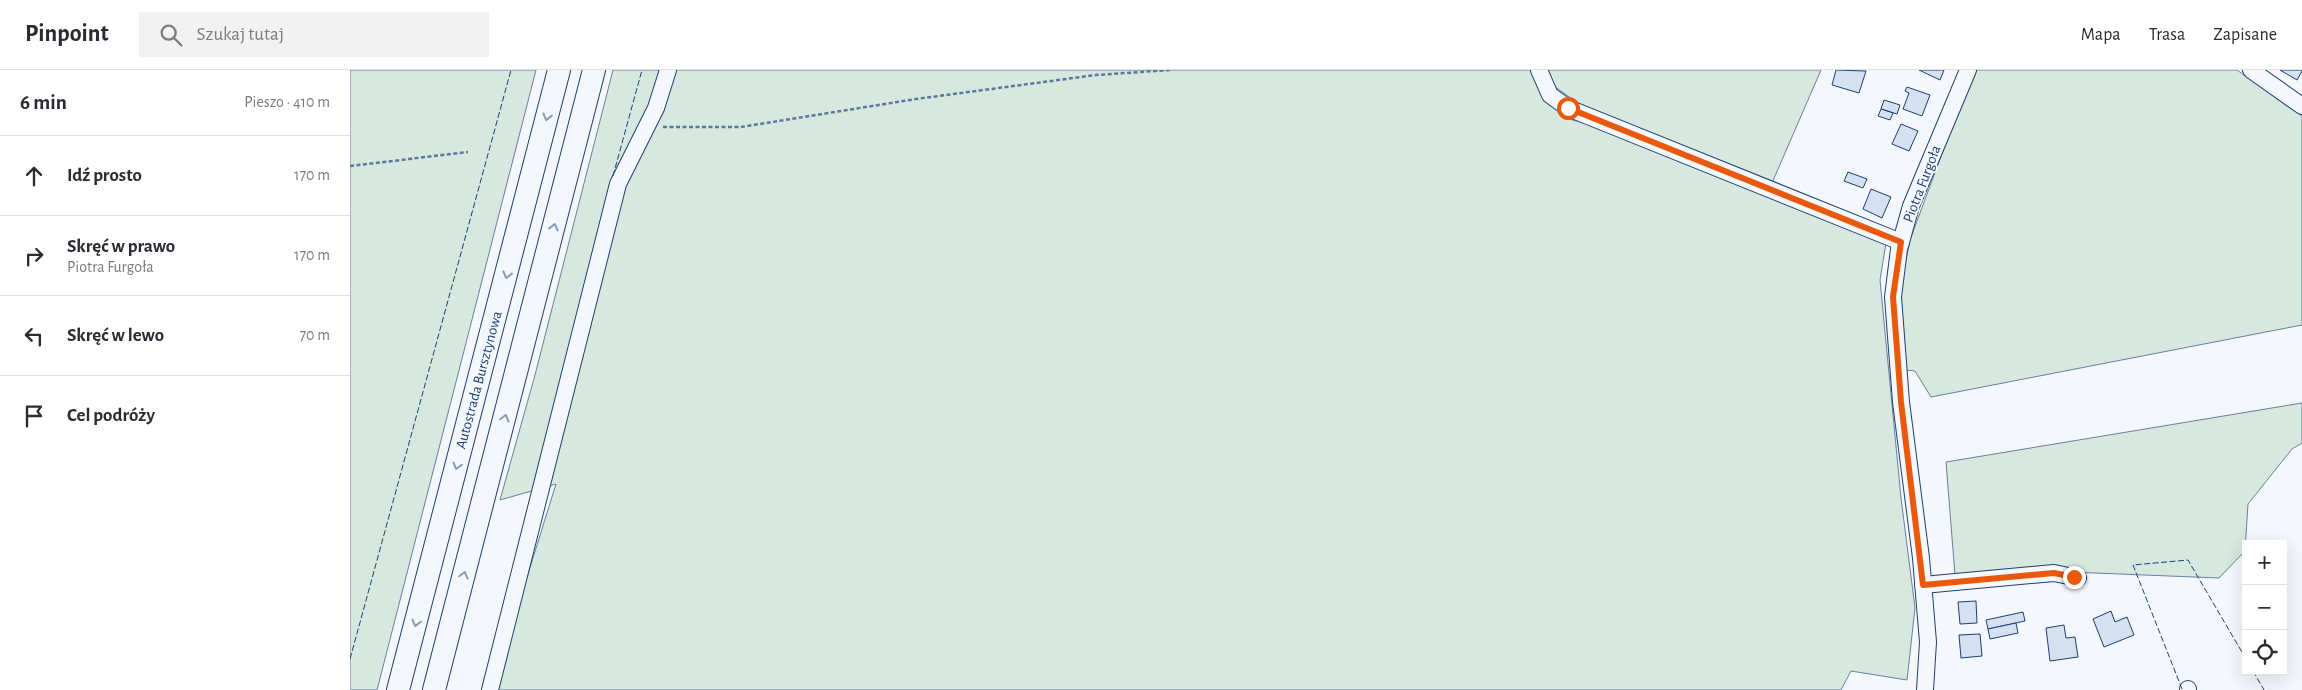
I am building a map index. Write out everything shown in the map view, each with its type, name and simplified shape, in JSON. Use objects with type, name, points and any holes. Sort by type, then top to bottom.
[{"type":"highway","name":"Autostrada Bursztynowa","points":[[398,690],[559,70]]},
{"type":"highway","points":[[434,690],[594,70]]},
{"type":"street","points":[[490,690],[618,184],[656,108],[668,70]]},
{"type":"street","points":[[1539,70],[1550,95],[1568,108],[1901,242]]},
{"type":"street","name":"Piotra Furgoła","points":[[1925,690],[1928,642],[1901,402],[1893,297],[1901,242],[1911,206],[1968,70]]},
{"type":"street","points":[[2251,70],[2302,106]]},
{"type":"street","points":[[1923,585],[2054,573],[2078,578]]},
{"type":"path","points":[[647,127],[741,127],[916,99],[1096,75],[1170,70]]},
{"type":"path","points":[[350,166],[468,152]]},
{"type":"shaded area","points":[[350,70],[536,70],[377,690],[350,690]]},
{"type":"shaded area","points":[[613,70],[1821,70],[1772,183],[1576,102],[1547,81],[1541,95],[1569,119],[1596,126],[1886,243],[1880,280],[1901,498],[1915,608],[1907,680],[1851,671],[1841,690],[492,690],[556,484],[500,500],[535,375]]},
{"type":"shaded area","points":[[1973,70],[2237,70],[2302,116],[2302,325],[1931,397],[1915,371],[1905,370],[1898,300],[1910,240]]},
{"type":"shaded area","points":[[2302,403],[2302,443],[2292,449],[2248,504],[2246,540],[2242,540],[2242,554],[2219,578],[2070,572],[1955,575],[1946,462]]},
{"type":"building","points":[[1836,70],[1866,71],[1859,93],[1832,85]]},
{"type":"building","points":[[1919,70],[1944,70],[1940,80]]},
{"type":"building","points":[[2280,70],[2302,70],[2302,71],[2297,80]]},
{"type":"building","points":[[1907,87],[1930,95],[1922,116],[1903,109],[1909,93],[1905,91]]},
{"type":"building","points":[[1884,100],[1900,105],[1897,114],[1881,109]]},
{"type":"building","points":[[1881,109],[1893,113],[1890,120],[1878,116]]},
{"type":"building","points":[[1901,124],[1918,131],[1909,151],[1892,144]]},
{"type":"building","points":[[1848,172],[1867,179],[1863,188],[1844,181]]},
{"type":"building","points":[[1871,189],[1891,197],[1882,218],[1863,209]]},
{"type":"building","points":[[1976,601],[1977,623],[1960,624],[1958,602]]},
{"type":"building","points":[[2111,611],[2115,622],[2127,617],[2134,635],[2104,647],[2093,619]]},
{"type":"building","points":[[2023,612],[2025,621],[1988,629],[1986,620]]},
{"type":"building","points":[[2016,623],[2018,633],[1990,639],[1988,629]]},
{"type":"building","points":[[2064,625],[2066,638],[2075,637],[2078,657],[2050,661],[2046,628]]},
{"type":"building","points":[[1980,634],[1982,656],[1961,658],[1959,635]]},
{"type":"fence","points":[[350,659],[511,70]]},
{"type":"fence","points":[[613,176],[642,70]]},
{"type":"fence","points":[[2182,689],[2133,565],[2188,560],[2242,652]]},
{"type":"fence","points":[[2255,675],[2264,690]]},
{"type":"route","points":[[1568,108],[1901,242],[1893,297],[1901,402],[1923,585],[2054,573],[2074,577]]}]
